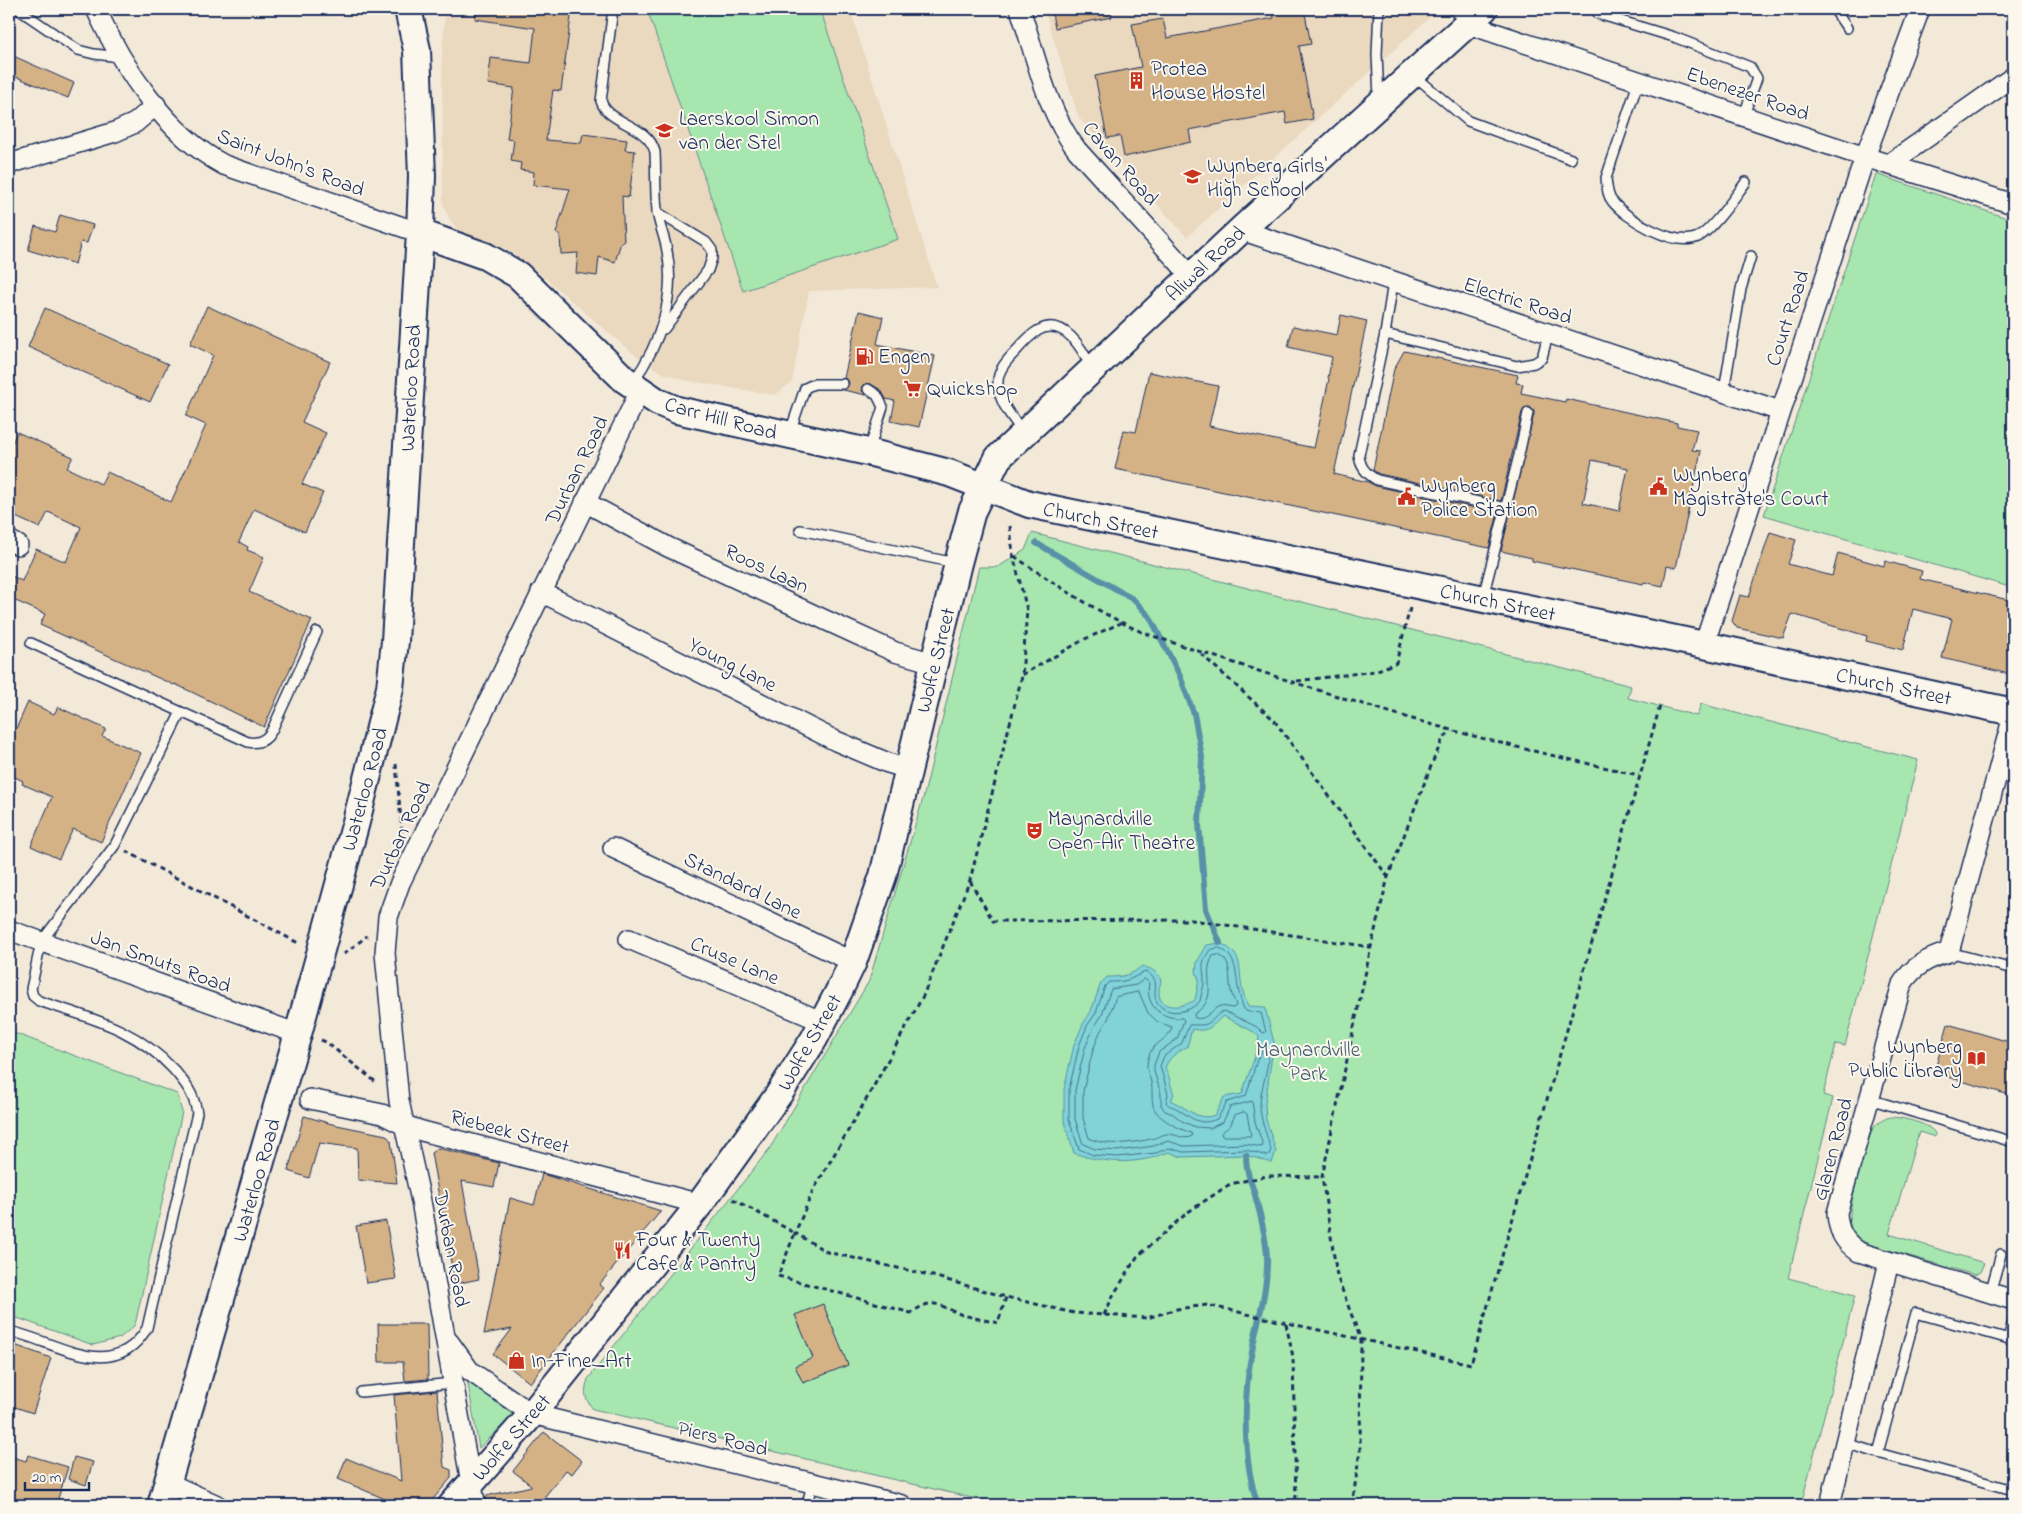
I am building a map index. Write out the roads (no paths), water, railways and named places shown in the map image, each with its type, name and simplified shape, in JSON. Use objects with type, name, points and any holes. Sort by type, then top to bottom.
[{"type":"street","name":"Saint John's Road","points":[[96,9],[121,57],[156,105],[176,130],[208,156],[224,165],[420,234]]},
{"type":"street","name":"Waterloo Road","points":[[165,1494],[307,1036],[390,688],[396,641],[422,176],[417,50],[408,9]]},
{"type":"street","name":"Waterloo Road","points":[[417,50],[424,9]]},
{"type":"street","name":"Cavan Road","points":[[1020,9],[1052,107],[1064,133],[1077,150],[1191,276]]},
{"type":"street","name":"Court Road","points":[[1704,645],[1865,156],[1920,9]]},
{"type":"street","name":"Aliwal Road","points":[[984,487],[998,458],[1023,432],[1243,228],[1413,74],[1468,14]]},
{"type":"street","name":"Ebenezer Road","points":[[1468,14],[1639,80],[2013,204]]},
{"type":"street","points":[[1890,164],[2013,77]]},
{"type":"street","points":[[9,164],[115,132],[135,123],[156,105]]},
{"type":"street","name":"Electric Road","points":[[1243,228],[1250,233],[1393,282],[1780,411]]},
{"type":"street","name":"Carr Hill Road","points":[[420,234],[486,256],[518,275],[636,388],[658,402],[677,410],[868,452],[949,473],[984,487]]},
{"type":"street","name":"Durban Road","points":[[473,1494],[421,1200],[399,1102],[385,953],[388,917],[400,883],[585,502],[636,388]]},
{"type":"street","name":"Church Street","points":[[984,487],[1029,504],[1065,513],[1704,645],[2013,714]]},
{"type":"street","name":"Wolfe Street","points":[[452,1505],[473,1494],[532,1414],[700,1204],[779,1094],[823,1022],[853,962],[883,876],[958,563],[972,511],[984,487]]},
{"type":"street","name":"Roos Laan","points":[[585,502],[668,547],[836,625],[896,652],[934,663]]},
{"type":"street","name":"Young Lane","points":[[541,592],[836,741],[888,763],[908,769]]},
{"type":"street","points":[[1949,952],[2013,714]]},
{"type":"street","name":"Standard Lane","points":[[613,848],[853,962]]},
{"type":"street","name":"Jan Smuts Road","points":[[9,930],[307,1036]]},
{"type":"street","name":"Cruse Lane","points":[[629,939],[823,1022]]},
{"type":"street","name":"Glaren Road","points":[[1949,952],[1927,959],[1902,984],[1839,1203],[1837,1223],[1840,1233],[1851,1247],[1858,1252],[2013,1300]]},
{"type":"street","name":"Riebeek Street","points":[[310,1099],[382,1114],[404,1125],[700,1204]]},
{"type":"street","points":[[1830,1505],[1889,1262]]},
{"type":"street","name":"Durban Road","points":[[446,1336],[470,1371],[532,1414]]},
{"type":"street","points":[[454,1383],[456,1373],[470,1371]]},
{"type":"street","name":"Piers Road","points":[[532,1414],[902,1505]]},
{"type":"street","points":[[165,1494],[217,1505]]},
{"type":"lane","points":[[18,9],[78,50],[121,57]]},
{"type":"lane","points":[[613,9],[601,101],[606,110],[647,136],[654,144],[657,212],[668,252],[669,273],[665,315],[636,388]]},
{"type":"lane","points":[[1379,9],[1377,54],[1379,104]]},
{"type":"lane","points":[[1834,9],[1848,28]]},
{"type":"lane","points":[[1598,14],[1674,37],[1750,67],[1757,78],[1744,115]]},
{"type":"lane","points":[[1413,74],[1468,122],[1571,159]]},
{"type":"lane","points":[[1639,80],[1606,178],[1608,192],[1612,200],[1635,220],[1652,231],[1676,238],[1689,239],[1698,237],[1710,228],[1746,182]]},
{"type":"lane","points":[[657,212],[706,242],[712,250],[712,258],[708,270],[659,334]]},
{"type":"lane","points":[[1724,391],[1741,289],[1751,256]]},
{"type":"lane","points":[[1393,282],[1386,334],[1360,455],[1364,471],[1377,480],[1506,508]]},
{"type":"lane","points":[[1023,432],[1004,405],[998,382],[1005,362],[1023,343],[1037,331],[1044,328],[1054,328],[1068,334],[1078,343],[1092,368]]},
{"type":"lane","points":[[1386,334],[1517,366],[1534,363],[1542,358],[1548,334]]},
{"type":"lane","points":[[789,435],[805,388],[814,384],[843,384]]},
{"type":"lane","points":[[868,389],[877,395],[883,407],[868,452]]},
{"type":"lane","points":[[1483,599],[1528,413]]},
{"type":"lane","points":[[800,530],[958,563]]},
{"type":"lane","points":[[31,643],[253,743],[263,741],[272,730],[317,632]]},
{"type":"lane","points":[[9,1331],[94,1357],[117,1355],[135,1344],[146,1328],[196,1113],[193,1095],[188,1086],[166,1062],[140,1040],[119,1028],[39,1001],[32,996],[31,989],[41,942],[115,845],[181,712]]},
{"type":"lane","points":[[1949,952],[2013,969]]},
{"type":"lane","points":[[1869,1099],[2013,1142]]},
{"type":"lane","points":[[1990,1293],[2001,1254]]},
{"type":"lane","points":[[1878,1453],[1916,1313],[2011,1339],[2013,1321]]},
{"type":"lane","points":[[361,1392],[454,1383]]},
{"type":"lane","points":[[1846,1443],[2013,1490]]},
{"type":"lane","points":[[806,1505],[812,1483]]},
{"type":"water","points":[[1220,943],[1233,952],[1238,961],[1242,990],[1248,1006],[1265,1007],[1274,1042],[1265,1104],[1266,1119],[1276,1151],[1272,1163],[1246,1155],[1182,1157],[1169,1152],[1146,1159],[1122,1162],[1085,1157],[1074,1153],[1064,1121],[1064,1089],[1074,1045],[1091,1011],[1101,983],[1107,977],[1126,975],[1142,966],[1156,972],[1159,976],[1161,982],[1160,998],[1163,1002],[1172,1006],[1185,1004],[1195,1000],[1199,980],[1196,972],[1197,962],[1207,945]],"holes":[[[1223,1016],[1254,1032],[1259,1037],[1258,1043],[1242,1094],[1224,1097],[1215,1115],[1208,1117],[1197,1115],[1171,1101],[1174,1094],[1165,1068],[1174,1055],[1187,1047],[1192,1029],[1206,1029],[1213,1026]]]},
{"type":"waterway","points":[[1036,543],[1133,599],[1150,617],[1180,676],[1194,714],[1202,757],[1199,824],[1206,909],[1220,943]]},
{"type":"waterway","points":[[1246,1155],[1248,1173],[1262,1223],[1267,1257],[1266,1285],[1250,1364],[1246,1405],[1249,1468],[1258,1505]]},
{"type":"place","name":"Protea House Hostel","points":[[1137,80]]},
{"type":"place","name":"Laerskool Simon van der Stel","points":[[665,130]]},
{"type":"place","name":"Wynberg Girls' High School","points":[[1193,177]]},
{"type":"place","name":"Engen","points":[[864,356]]},
{"type":"place","name":"Quickshop","points":[[913,388]]},
{"type":"place","name":"Wynberg Magistrate's Court","points":[[1659,486]]},
{"type":"place","name":"Wynberg Police Station","points":[[1407,497]]},
{"type":"place","name":"Maynardville Open-Air Theatre","points":[[1034,830]]},
{"type":"place","name":"Wynberg Public Library","points":[[1976,1058]]},
{"type":"place","name":"Four & Twenty Cafe & Pantry","points":[[622,1251]]},
{"type":"place","name":"In-Fine_Art","points":[[517,1360]]},
{"type":"park label","name":"Maynardville Park","points":[[1308,1061]]}]
